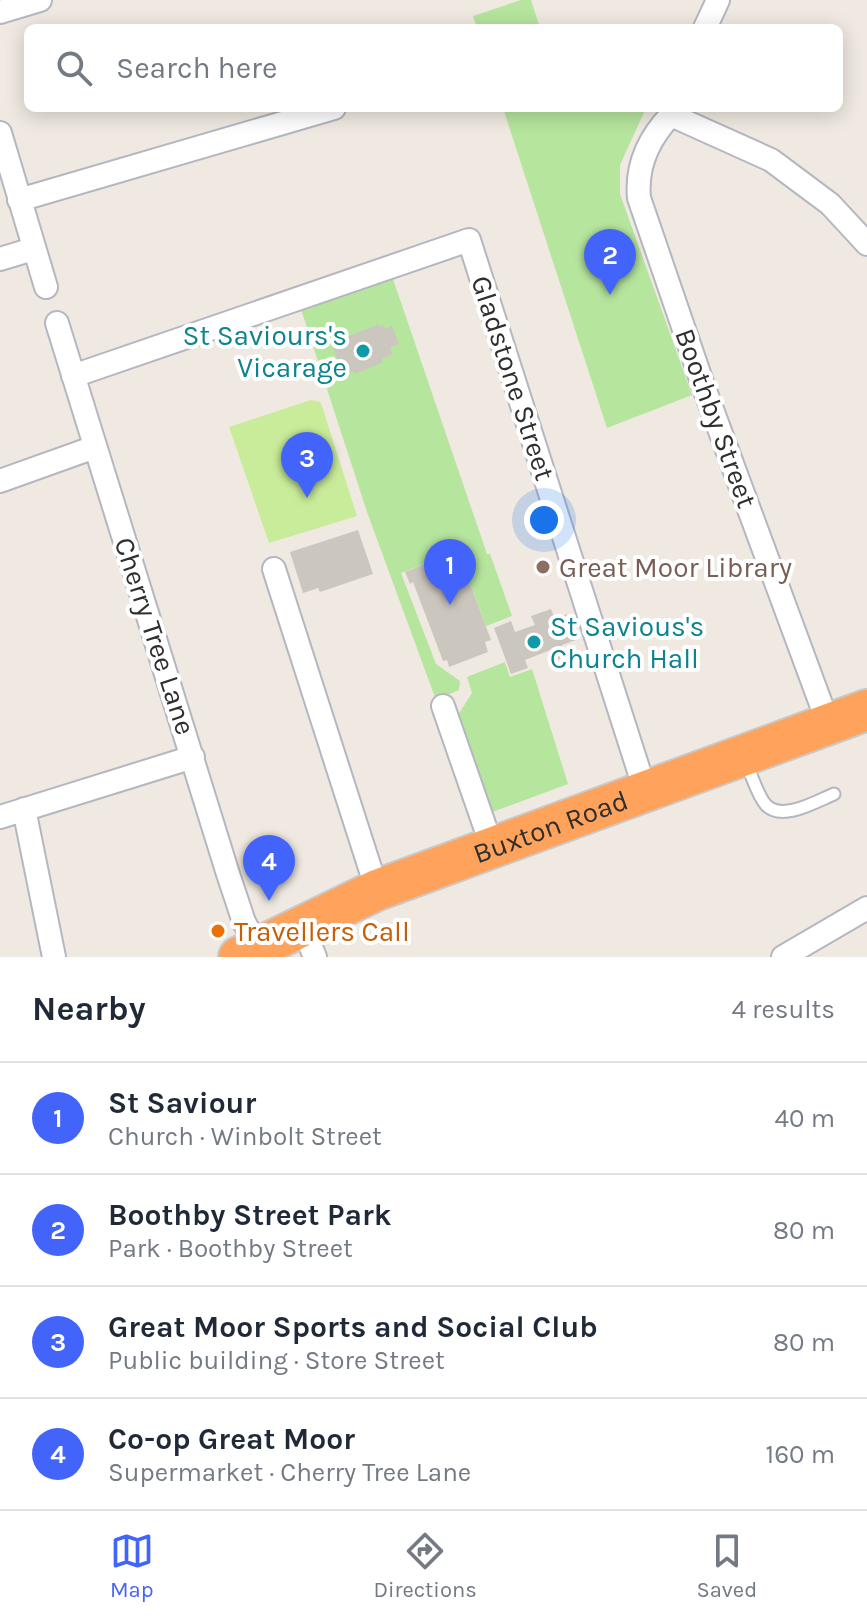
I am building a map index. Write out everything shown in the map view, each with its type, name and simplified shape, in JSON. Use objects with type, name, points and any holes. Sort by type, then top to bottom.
[{"type":"highway","name":"Buxton Road","points":[[248,952],[308,941],[377,890],[867,710]]},
{"type":"street","points":[[0,12],[40,0]]},
{"type":"street","points":[[707,24],[718,0]]},
{"type":"street","points":[[19,200],[320,112]]},
{"type":"street","points":[[671,112],[771,160],[830,204],[867,244]]},
{"type":"street","name":"Boothby Street","points":[[671,112],[641,161],[637,177],[639,198],[703,385],[828,723]]},
{"type":"street","points":[[0,133],[46,287]]},
{"type":"street","name":"Gladstone Street","points":[[73,376],[469,240],[645,790]]},
{"type":"street","points":[[0,259],[33,249]]},
{"type":"street","name":"Cherry Tree Lane","points":[[57,323],[244,922],[248,952]]},
{"type":"street","points":[[0,481],[95,447]]},
{"type":"street","points":[[274,569],[377,890]]},
{"type":"street","points":[[443,706],[492,847]]},
{"type":"street","points":[[0,817],[193,757]]},
{"type":"street","points":[[24,809],[54,957]]},
{"type":"street","points":[[783,957],[867,908]]},
{"type":"lane","points":[[743,757],[766,806],[778,811],[789,811],[834,794]]},
{"type":"green space","points":[[521,0],[531,0],[539,24],[476,24],[473,16]]},
{"type":"green space","points":[[504,112],[644,112],[620,165],[620,194],[692,395],[607,428]]},
{"type":"green space","points":[[393,279],[487,554],[490,554],[512,616],[486,626],[465,570],[457,573],[440,553],[431,556],[432,561],[401,573],[436,664],[460,681],[459,690],[436,700],[367,512],[301,309]]},
{"type":"green space","points":[[311,400],[320,402],[322,406],[357,516],[269,543],[229,427]]},
{"type":"green space","points":[[505,662],[510,677],[532,669],[568,784],[487,814],[456,718],[472,693],[467,677]]},
{"type":"building","name":"St Saviours's Vicarage","points":[[379,324],[380,327],[384,325],[385,329],[392,326],[399,344],[390,348],[393,354],[382,359],[383,362],[355,374],[354,371],[344,375],[331,343]]},
{"type":"building","points":[[358,530],[373,574],[320,592],[318,588],[303,593],[290,552]]},
{"type":"building","points":[[441,553],[443,559],[451,556],[457,573],[465,570],[491,640],[485,642],[488,652],[449,667],[447,660],[443,661],[413,582],[410,584],[405,572],[432,561],[431,556]]},
{"type":"building","name":"St Savious's Church Hall","points":[[551,609],[555,619],[567,614],[576,640],[562,645],[566,656],[557,660],[553,649],[525,660],[528,668],[511,674],[494,628],[511,621],[515,632],[535,625],[531,616]]},
{"type":"place","name":"Boothby Street Park","points":[[610,295]]},
{"type":"place","name":"St Saviours's Vicarage","points":[[363,351]]},
{"type":"place","name":"Great Moor Sports and Social Club","points":[[307,498]]},
{"type":"place","name":"Great Moor Library","points":[[543,567]]},
{"type":"place","name":"St Saviour","points":[[450,605]]},
{"type":"place","name":"St Savious's Church Hall","points":[[534,642]]},
{"type":"place","name":"Co-op Great Moor","points":[[269,901]]},
{"type":"place","name":"Travellers Call","points":[[218,931]]}]
